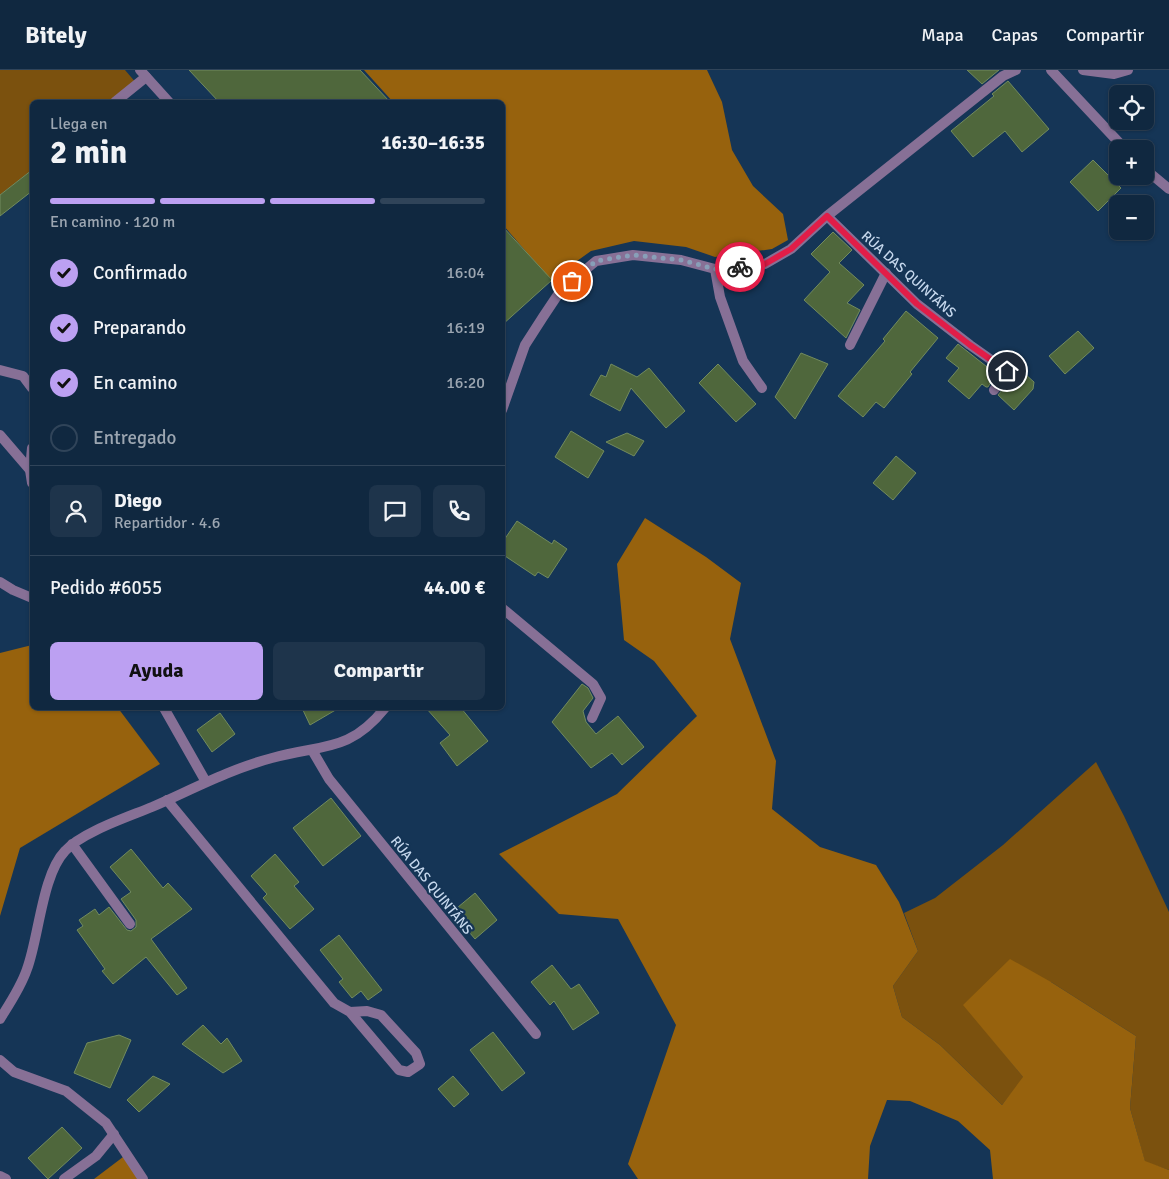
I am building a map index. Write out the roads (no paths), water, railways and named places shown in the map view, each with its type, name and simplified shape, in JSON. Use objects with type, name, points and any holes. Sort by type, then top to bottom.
[{"type":"street","points":[[505,402],[525,346],[542,317],[561,290],[596,261],[633,255],[681,260],[715,269],[765,264],[791,249],[827,216],[1003,76],[1016,70]]},
{"type":"street","points":[[1051,70],[1117,140]]},
{"type":"street","points":[[1083,70],[1114,74],[1128,70]]},
{"type":"street","points":[[117,100],[143,73],[167,100]]},
{"type":"street","points":[[1154,176],[1169,189]]},
{"type":"street","name":"RÚA DAS QUINTÁNS","points":[[827,216],[917,304],[1007,371],[994,390]]},
{"type":"street","points":[[715,269],[720,297],[743,361],[762,388]]},
{"type":"street","points":[[850,345],[886,273]]},
{"type":"street","points":[[0,370],[23,376],[30,385]]},
{"type":"street","points":[[0,435],[30,468]]},
{"type":"street","points":[[0,582],[30,597]]},
{"type":"street","points":[[505,611],[593,684],[602,698],[592,718]]},
{"type":"street","points":[[165,710],[206,782]]},
{"type":"street","points":[[0,1019],[27,969],[51,874],[63,853],[72,844],[100,829],[206,782],[271,758],[345,742],[373,723],[383,710]]},
{"type":"street","name":"RÚA DAS QUINTÁNS","points":[[312,750],[329,779],[536,1034]]},
{"type":"street","points":[[167,800],[334,1003],[350,1012],[399,1070],[408,1072],[420,1064],[416,1053],[381,1015],[367,1011],[350,1012]]},
{"type":"street","points":[[72,844],[130,924]]},
{"type":"street","points":[[0,1060],[14,1072],[66,1090],[106,1123],[143,1179]]},
{"type":"street","points":[[64,1179],[96,1156],[114,1134]]},
{"type":"street","points":[[0,1176],[6,1179]]}]
